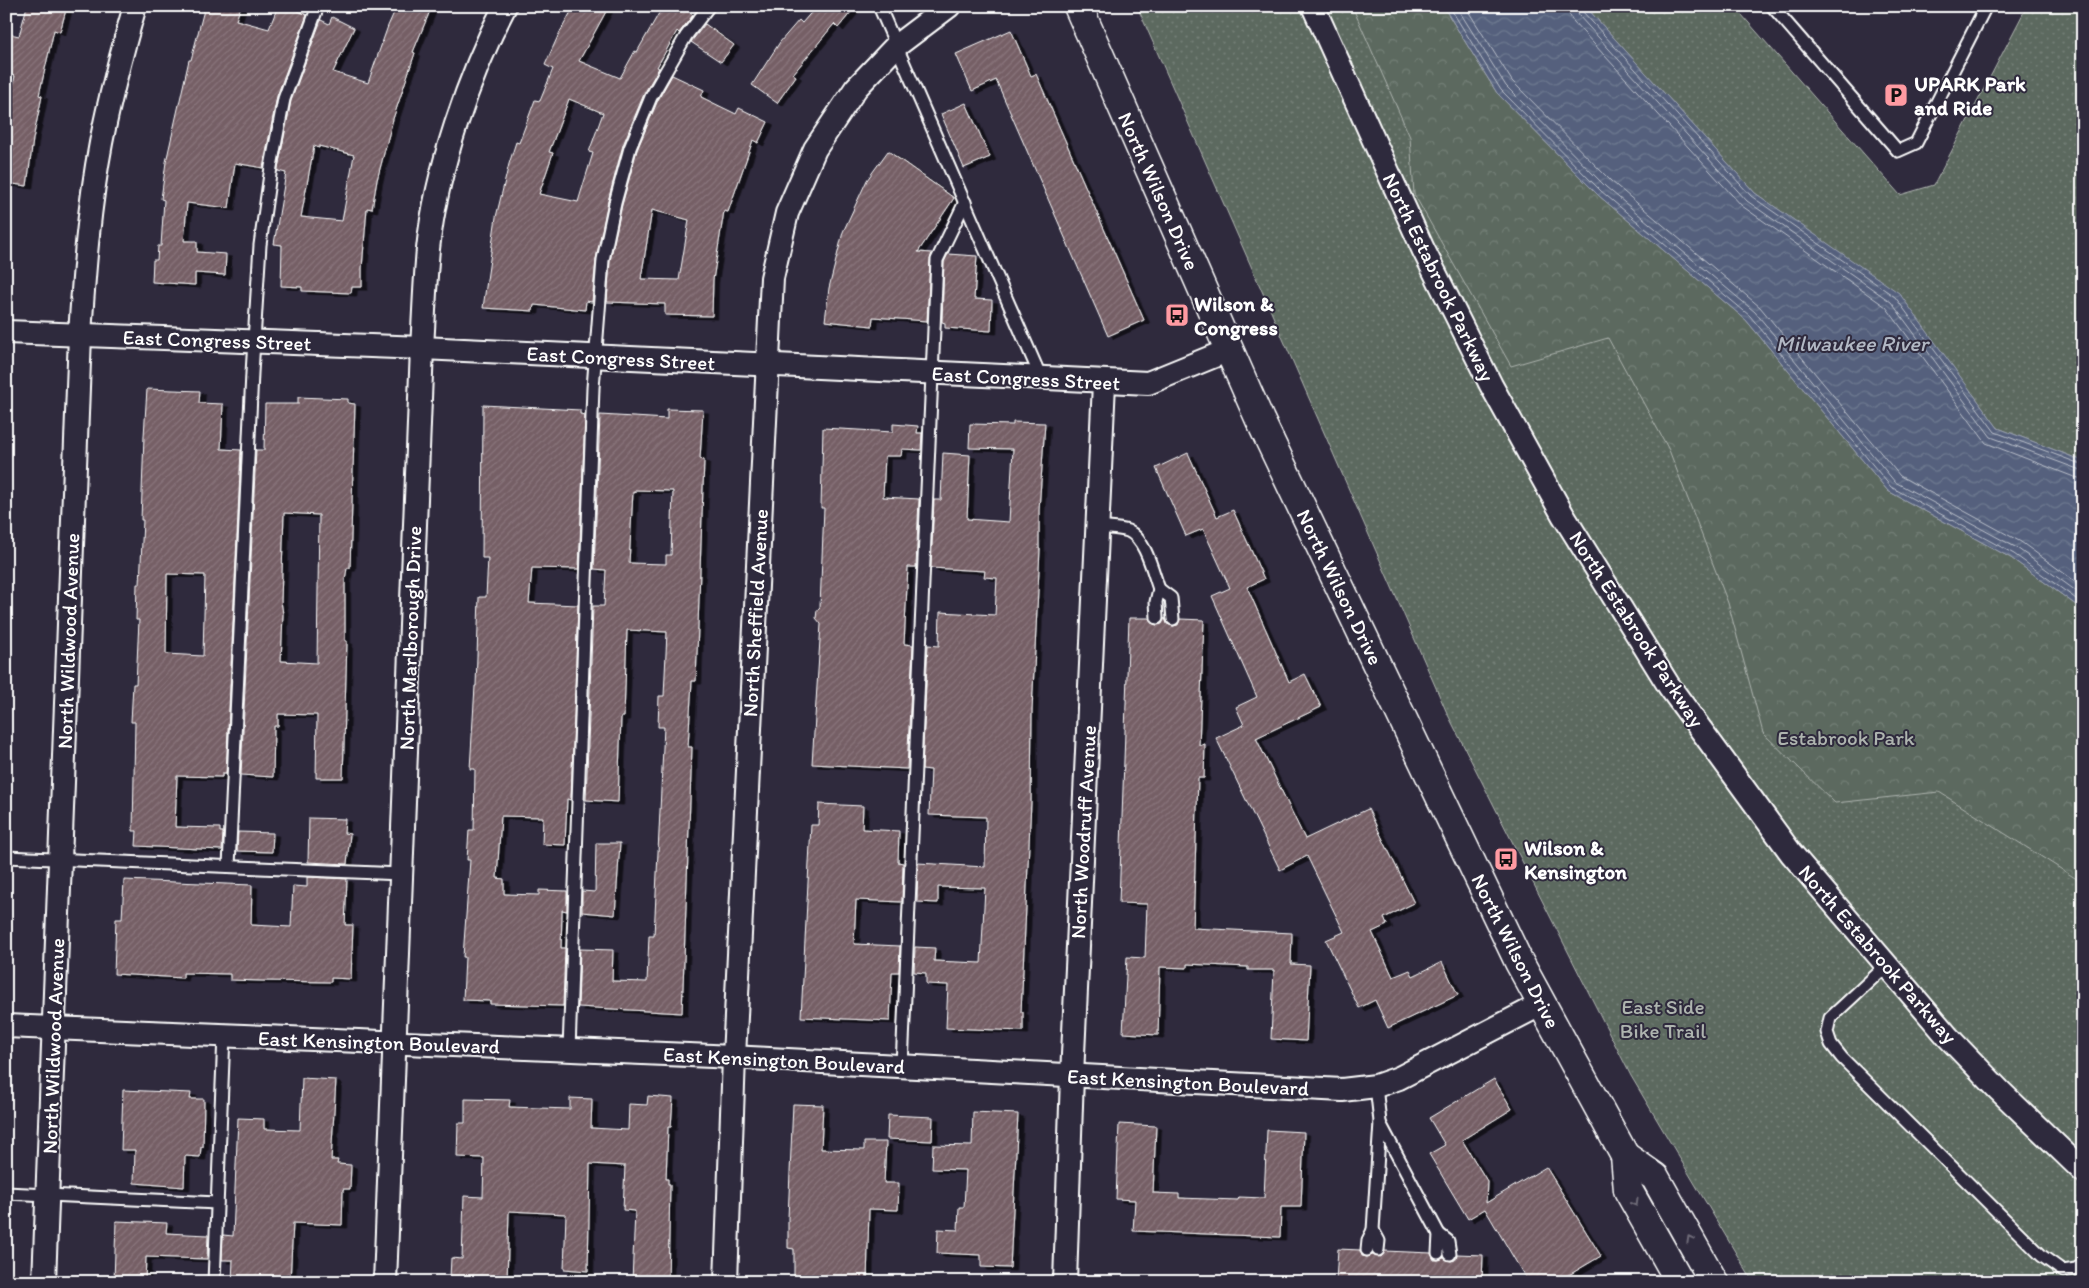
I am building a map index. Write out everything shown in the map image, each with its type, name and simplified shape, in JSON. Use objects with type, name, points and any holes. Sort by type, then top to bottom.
[{"type":"street","name":"North Wildwood Avenue","points":[[44,1282],[80,335],[89,227],[101,144],[121,55],[135,6]]},
{"type":"street","name":"North Marlborough Drive","points":[[385,1282],[422,348],[428,248],[435,204],[450,148],[477,65],[505,6]]},
{"type":"street","name":"North Sheffield Avenue","points":[[726,1282],[734,1057],[766,366],[772,278],[787,213],[815,149],[856,88],[896,46],[949,6]]},
{"type":"street","name":"North Wilson Drive","points":[[1078,6],[1260,420],[1542,1004],[1625,1156],[1628,1190],[1680,1282]]},
{"type":"street","name":"North Estabrook Parkway","points":[[1313,6],[1423,249],[1491,385],[1563,515],[1669,686],[1791,853],[1961,1050],[1999,1090],[2083,1171]]},
{"type":"street","name":"East Congress Street","points":[[6,332],[422,348],[1104,383],[1148,383],[1229,350]]},
{"type":"street","name":"North Woodruff Avenue","points":[[1065,1282],[1072,1076],[1104,383]]},
{"type":"street","name":"East Kensington Boulevard","points":[[6,1026],[734,1057],[1342,1090],[1376,1086],[1399,1078],[1542,1004]]},
{"type":"street","name":"North Wilson Drive","points":[[1625,1156],[1656,1177],[1714,1282]]},
{"type":"lane","points":[[229,866],[260,245],[284,99],[318,6]]},
{"type":"lane","points":[[569,1050],[594,357],[603,260],[615,203],[630,148],[651,97],[686,36],[709,6]]},
{"type":"lane","points":[[879,6],[1042,380]]},
{"type":"lane","points":[[1772,6],[1898,152],[1916,143],[1986,6]]},
{"type":"lane","points":[[902,1066],[937,260],[965,202]]},
{"type":"lane","points":[[1097,527],[1128,531],[1136,537],[1145,550],[1159,589],[1156,602],[1157,618]]},
{"type":"lane","points":[[1159,589],[1171,598],[1173,619]]},
{"type":"lane","points":[[6,857],[401,874]]},
{"type":"lane","points":[[1887,965],[1830,1018],[1827,1032],[1830,1044],[2035,1249],[2063,1271],[2076,1270],[2083,1264]]},
{"type":"lane","points":[[214,1282],[224,1035]]},
{"type":"lane","points":[[1373,1250],[1379,1241],[1373,1230],[1380,1122],[1376,1086]]},
{"type":"lane","points":[[1380,1122],[1439,1234],[1448,1241],[1444,1254]]},
{"type":"lane","points":[[6,1193],[217,1203]]},
{"type":"lane","points":[[2057,1281],[2063,1271]]},
{"type":"green space","name":"Estabrook Park","points":[[1137,6],[1443,6],[1497,93],[1888,491],[2083,610],[2083,1282],[1753,1282],[1631,1076],[1447,713]]},
{"type":"green space","points":[[1352,6],[1443,6],[1497,93],[1598,195],[1746,320],[1888,491],[2011,558],[2083,610],[2083,883],[1939,792],[1835,803],[1763,733],[1728,603],[1669,450],[1608,338],[1511,366],[1414,194],[1410,137]]},
{"type":"green space","points":[[1585,6],[1734,6],[1900,195],[1934,185],[2027,6],[2083,6],[2083,461],[1998,428],[1899,294],[1755,193]]},
{"type":"water","name":"Milwaukee River","points":[[1443,6],[1585,6],[1755,193],[1899,293],[1998,428],[2083,461],[2083,610],[2011,558],[1888,491],[1746,320],[1598,195],[1497,93]]},
{"type":"building","points":[[27,6],[67,6],[60,32],[54,30],[39,95],[42,96],[33,139],[27,186],[6,183],[6,118],[15,76],[6,74],[6,33],[19,36]]},
{"type":"building","points":[[205,6],[241,6],[236,20],[269,29],[278,6],[287,6],[307,15],[277,96],[263,168],[235,163],[229,208],[187,203],[184,241],[197,241],[197,252],[226,254],[225,275],[195,273],[195,285],[152,282],[153,260],[157,260],[158,246],[161,246],[164,200],[161,199],[166,162],[189,60],[191,60]]},
{"type":"building","points":[[397,6],[432,6],[413,52],[415,53],[393,119],[377,180],[372,209],[367,208],[362,287],[352,287],[351,293],[302,291],[302,287],[281,286],[282,245],[274,244],[286,173],[278,171],[278,168],[291,101],[321,20],[329,24],[332,17],[354,28],[333,72],[368,83]],"holes":[[[314,146],[319,148],[319,146],[354,155],[342,221],[301,217]]]},
{"type":"building","points":[[574,6],[609,6],[579,61],[620,78],[663,6],[681,6],[693,15],[679,33],[677,31],[657,67],[659,68],[644,94],[623,145],[608,201],[596,259],[592,302],[586,301],[585,310],[534,305],[533,311],[483,308],[496,217],[509,164],[516,142],[519,143],[535,100],[540,101],[553,69],[545,65]],"holes":[[[569,99],[603,113],[589,152],[593,153],[578,202],[539,194],[553,153],[549,152]]]},
{"type":"building","points":[[813,6],[856,6],[838,28],[834,24],[793,74],[796,76],[777,103],[752,85],[780,42],[799,20],[802,23],[815,8]]},
{"type":"building","points":[[705,24],[734,45],[721,62],[691,42]]},
{"type":"building","points":[[1011,30],[1031,76],[1036,74],[1144,320],[1108,336],[996,80],[972,91],[956,54]]},
{"type":"building","points":[[672,75],[704,90],[701,97],[736,114],[739,108],[768,122],[758,143],[753,140],[728,212],[724,211],[713,280],[712,316],[665,315],[665,304],[607,302],[610,261],[622,205],[637,150],[658,100]],"holes":[[[652,210],[689,220],[679,280],[641,279]]]},
{"type":"building","points":[[966,103],[990,157],[964,168],[941,114]]},
{"type":"building","points":[[888,151],[954,198],[918,252],[932,253],[927,321],[873,317],[872,326],[825,321],[829,288],[843,232],[867,180]]},
{"type":"building","points":[[948,254],[977,256],[974,299],[992,300],[991,331],[945,328],[945,323],[942,322],[944,262]]},
{"type":"building","points":[[147,389],[200,391],[199,403],[223,404],[221,449],[241,450],[226,774],[222,774],[222,777],[177,776],[175,827],[220,828],[220,832],[223,832],[222,850],[136,846],[137,831],[133,831],[135,722],[131,722],[133,684],[136,684],[139,620],[136,620],[137,584],[140,584],[143,520],[141,520]],"holes":[[[167,574],[205,575],[203,656],[166,654]]]},
{"type":"building","points":[[298,397],[348,399],[348,403],[355,404],[350,568],[347,568],[345,580],[345,641],[347,641],[343,778],[316,778],[317,715],[278,714],[278,726],[274,726],[273,777],[241,775],[256,450],[264,450],[265,404],[298,404]],"holes":[[[284,513],[319,515],[317,663],[281,661]]]},
{"type":"building","points":[[483,405],[580,410],[580,414],[585,415],[579,569],[532,568],[529,603],[578,605],[571,800],[567,799],[565,845],[542,844],[543,817],[501,816],[497,878],[504,879],[504,894],[539,895],[539,890],[567,891],[567,911],[562,910],[561,948],[565,948],[563,1006],[490,1004],[490,1001],[463,1000],[465,957],[463,957],[470,860],[467,860],[469,830],[474,830],[475,769],[470,769],[476,686],[479,597],[486,597],[488,558],[482,558]]},
{"type":"building","points":[[667,409],[703,410],[700,459],[704,460],[696,681],[692,681],[688,747],[692,747],[682,1013],[578,1007],[580,949],[613,950],[612,981],[647,982],[649,936],[654,936],[664,727],[658,727],[659,696],[664,696],[667,632],[627,630],[624,717],[621,717],[618,802],[586,800],[593,606],[604,606],[606,570],[594,569],[600,415],[667,419]],"holes":[[[635,490],[673,491],[671,555],[666,555],[666,564],[629,563],[633,492],[635,493]]]},
{"type":"building","points":[[1013,422],[1045,423],[1039,510],[1040,549],[1032,710],[1031,802],[1021,1012],[1023,1012],[1023,1031],[946,1028],[948,985],[926,984],[926,973],[914,972],[915,947],[935,948],[934,961],[981,963],[985,888],[938,887],[938,903],[917,902],[918,863],[985,867],[986,817],[929,815],[931,770],[922,769],[928,645],[939,646],[940,612],[995,615],[997,578],[984,577],[985,571],[931,568],[934,500],[941,500],[943,453],[970,455],[967,519],[1009,522],[1013,449],[969,448],[970,424],[1013,425]]},
{"type":"building","points":[[893,424],[918,426],[917,433],[922,433],[921,450],[902,449],[901,456],[885,456],[883,497],[919,499],[916,567],[908,567],[904,644],[913,645],[907,769],[812,764],[821,624],[816,618],[817,610],[820,607],[824,508],[821,508],[823,428],[893,432]]},
{"type":"building","points":[[1188,453],[1217,517],[1233,510],[1264,579],[1247,587],[1289,682],[1305,674],[1321,707],[1256,738],[1305,839],[1368,809],[1414,903],[1384,918],[1387,925],[1372,932],[1393,977],[1410,970],[1413,976],[1442,962],[1458,995],[1388,1028],[1375,1000],[1359,1008],[1326,940],[1344,932],[1307,856],[1280,870],[1216,738],[1244,725],[1236,707],[1257,697],[1212,596],[1230,588],[1203,529],[1186,536],[1156,468]]},
{"type":"building","points":[[1129,618],[1149,618],[1151,623],[1157,625],[1162,624],[1165,618],[1167,624],[1173,626],[1178,625],[1180,619],[1204,620],[1199,746],[1205,744],[1204,778],[1198,778],[1193,928],[1292,933],[1291,964],[1310,965],[1306,1041],[1271,1039],[1274,970],[1248,970],[1248,967],[1187,964],[1187,968],[1160,967],[1158,1035],[1123,1033],[1127,957],[1145,958],[1147,904],[1119,903]]},
{"type":"building","points":[[819,804],[863,806],[862,829],[899,831],[898,862],[903,863],[902,902],[856,900],[854,944],[900,946],[899,972],[892,972],[890,1021],[801,1017],[811,825],[818,825]]},
{"type":"building","points":[[309,818],[345,819],[344,833],[350,834],[347,864],[308,862]]},
{"type":"building","points":[[238,832],[273,833],[272,852],[237,851]]},
{"type":"building","points":[[596,843],[620,843],[615,915],[582,912],[582,891],[595,892]]},
{"type":"building","points":[[307,877],[347,879],[345,925],[353,925],[351,979],[331,978],[331,982],[262,981],[230,980],[230,974],[183,973],[183,978],[114,974],[116,919],[122,919],[124,880],[252,885],[251,925],[291,927],[293,886],[307,887]]},
{"type":"building","points":[[302,1078],[336,1080],[331,1160],[338,1160],[337,1164],[351,1165],[350,1189],[343,1189],[342,1225],[293,1223],[290,1282],[232,1282],[233,1260],[222,1260],[223,1235],[233,1236],[238,1118],[264,1119],[264,1129],[300,1130]]},
{"type":"building","points":[[1494,1079],[1512,1109],[1462,1140],[1487,1181],[1486,1203],[1546,1167],[1601,1256],[1557,1282],[1528,1282],[1485,1209],[1468,1219],[1429,1154],[1445,1145],[1429,1118]]},
{"type":"building","points":[[123,1090],[191,1093],[190,1099],[204,1099],[203,1147],[201,1147],[200,1157],[185,1156],[184,1187],[134,1183],[135,1150],[121,1150]]},
{"type":"building","points":[[648,1096],[673,1098],[671,1127],[668,1127],[666,1179],[668,1179],[668,1184],[670,1184],[668,1282],[632,1282],[635,1211],[623,1210],[625,1166],[590,1164],[588,1271],[564,1269],[566,1214],[509,1211],[507,1282],[457,1282],[458,1278],[450,1278],[451,1258],[462,1259],[464,1196],[483,1197],[484,1158],[457,1157],[458,1123],[465,1123],[465,1099],[510,1100],[509,1107],[570,1109],[570,1098],[592,1099],[591,1128],[628,1130],[629,1104],[647,1105]]},
{"type":"building","points":[[793,1104],[823,1105],[821,1149],[864,1150],[864,1142],[886,1142],[884,1183],[899,1183],[898,1210],[869,1209],[867,1282],[794,1282],[794,1249],[788,1248]]},
{"type":"building","points":[[973,1112],[1018,1114],[1010,1268],[981,1267],[981,1255],[937,1253],[938,1229],[958,1230],[959,1207],[964,1207],[966,1170],[932,1169],[933,1145],[972,1146]]},
{"type":"building","points":[[888,1115],[933,1117],[932,1141],[887,1139]]},
{"type":"building","points":[[1119,1124],[1156,1126],[1153,1193],[1179,1194],[1179,1198],[1238,1200],[1239,1197],[1264,1198],[1267,1130],[1304,1132],[1301,1207],[1281,1207],[1280,1237],[1133,1231],[1135,1200],[1116,1199]]},
{"type":"building","points":[[116,1221],[167,1223],[166,1233],[208,1235],[207,1259],[146,1257],[145,1282],[114,1282]]},
{"type":"building","points":[[1338,1249],[1360,1250],[1362,1256],[1367,1257],[1373,1255],[1381,1257],[1385,1251],[1431,1253],[1434,1260],[1444,1258],[1451,1261],[1455,1260],[1457,1254],[1483,1255],[1482,1282],[1336,1282]]},
{"type":"place","name":"UPARK Park and Ride","points":[[1896,95]]},
{"type":"place","name":"Wilson & Congress","points":[[1177,315]]},
{"type":"place","name":"Wilson & Kensington","points":[[1506,859]]},
{"type":"park label","name":"East Side Bike Trail","points":[[1663,1018]]}]
